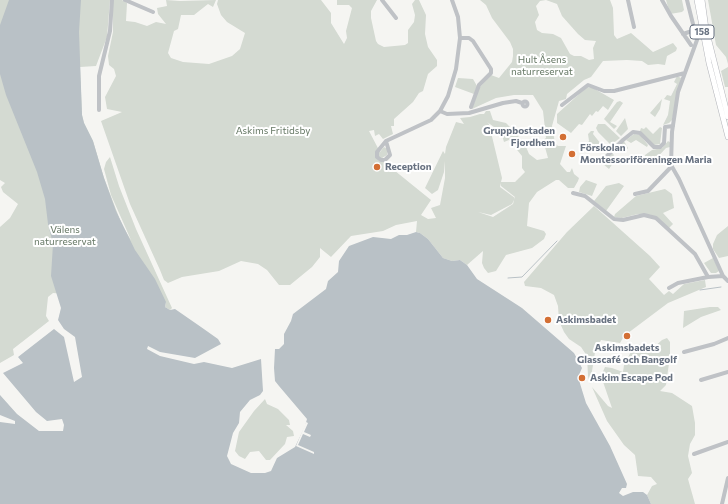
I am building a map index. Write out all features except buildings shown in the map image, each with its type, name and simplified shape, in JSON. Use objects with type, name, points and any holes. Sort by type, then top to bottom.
[{"type":"main road","name":"158","points":[[697,0],[709,63],[728,137]]},
{"type":"main road","name":"158","points":[[702,0],[709,42],[728,118]]},
{"type":"street","points":[[100,110],[99,76],[110,31],[112,0]]},
{"type":"street","points":[[125,0],[153,12]]},
{"type":"street","points":[[382,0],[396,18]]},
{"type":"street","points":[[386,141],[390,155],[385,160],[380,160],[377,152],[386,141],[424,124],[440,111],[448,96],[454,80],[460,38],[458,17],[452,0]]},
{"type":"street","points":[[628,0],[634,27]]},
{"type":"street","points":[[662,0],[670,16],[691,45]]},
{"type":"street","points":[[687,0],[697,43],[678,92],[673,126],[671,167],[679,179],[723,276],[728,281]]},
{"type":"street","points":[[683,34],[695,30]]},
{"type":"street","points":[[460,38],[469,38],[473,41],[491,69],[479,85],[471,107]]},
{"type":"street","points":[[562,105],[588,85],[606,91],[618,91],[655,79],[685,73]]},
{"type":"street","points":[[440,111],[446,114],[469,113],[503,103],[516,101],[522,103]]},
{"type":"street","points":[[600,163],[633,132],[640,133],[654,147],[660,147],[664,143],[665,127],[673,126]]},
{"type":"street","points":[[635,194],[648,191],[671,167]]},
{"type":"street","points":[[573,193],[586,196],[614,219],[623,220],[644,215],[656,218],[695,254],[708,277]]},
{"type":"street","points":[[669,288],[678,283],[708,277],[723,276]]},
{"type":"street","points":[[684,352],[714,344],[728,338]]},
{"type":"street","points":[[701,380],[728,372]]},
{"type":"street","points":[[694,454],[728,442]]},
{"type":"street","points":[[722,504],[728,478]]},
{"type":"green space","name":"Välens naturreservat","points":[[0,0],[110,0],[107,37],[96,66],[80,67],[82,115],[84,123],[93,141],[104,178],[122,225],[131,240],[111,195],[104,169],[106,162],[110,157],[119,186],[136,229],[172,308],[170,310],[165,307],[166,302],[53,293],[48,297],[46,316],[49,321],[13,349],[14,355],[0,363],[0,227],[10,218],[18,204],[3,192],[1,187],[5,183],[0,180]]},
{"type":"green space","points":[[113,0],[122,0],[127,3],[126,21],[147,26],[156,22],[166,24],[158,14],[157,8],[167,6],[166,0],[216,0],[213,7],[208,4],[194,15],[181,15],[178,29],[174,31],[168,53],[171,58],[183,62],[209,64],[232,56],[240,49],[245,33],[227,22],[221,15],[217,4],[218,0],[321,0],[331,13],[331,23],[344,44],[347,38],[346,31],[352,8],[349,5],[337,5],[337,0],[377,0],[371,11],[371,18],[376,41],[384,47],[405,45],[408,43],[408,30],[414,22],[415,15],[412,4],[415,0],[419,0],[426,15],[425,34],[428,47],[437,60],[437,66],[428,74],[423,91],[419,93],[413,102],[394,119],[394,126],[391,126],[393,134],[383,139],[379,134],[375,136],[374,130],[369,131],[380,152],[384,147],[387,149],[387,155],[382,158],[384,162],[431,200],[421,215],[428,219],[436,218],[431,208],[440,205],[445,178],[445,161],[444,172],[438,190],[432,194],[425,188],[443,151],[445,154],[446,147],[456,122],[464,124],[460,118],[484,114],[486,111],[490,111],[493,120],[506,123],[511,128],[515,129],[517,135],[524,142],[529,154],[537,160],[548,158],[543,140],[546,138],[543,111],[533,95],[514,95],[496,98],[472,109],[479,88],[491,75],[499,78],[512,62],[513,56],[513,49],[510,42],[492,18],[486,5],[480,0],[546,0],[610,0],[613,8],[614,35],[617,39],[631,33],[653,52],[673,43],[677,48],[676,51],[667,56],[665,65],[648,65],[642,61],[627,60],[603,61],[591,77],[584,80],[567,94],[566,99],[559,101],[552,126],[555,143],[558,146],[566,146],[560,164],[567,172],[570,172],[572,168],[574,174],[579,178],[578,181],[574,188],[568,188],[559,180],[556,180],[537,192],[529,203],[527,226],[544,231],[546,234],[544,239],[532,248],[506,255],[496,271],[488,273],[484,268],[482,263],[483,251],[467,265],[460,260],[452,261],[443,258],[428,239],[416,232],[417,221],[396,225],[383,231],[351,236],[331,257],[320,248],[320,257],[312,267],[290,285],[279,285],[267,270],[258,264],[241,261],[219,271],[182,277],[168,283],[164,280],[130,204],[101,121],[122,112],[107,109],[105,97],[116,76],[114,69],[109,65],[108,56],[113,32]],"holes":[[[546,0],[557,4],[562,16],[578,34],[585,40],[596,41],[593,48],[594,59],[589,60],[581,56],[574,56],[570,54],[561,38],[553,34],[542,33],[537,30],[535,22],[539,15],[536,6],[540,1]],[[487,122],[501,132],[504,142],[509,140],[522,156],[522,168],[525,172],[515,182],[501,182],[502,178],[489,124]],[[501,183],[501,186],[515,198],[500,187]],[[514,199],[513,204],[493,217],[478,212],[491,215],[512,204]]]},
{"type":"green space","points":[[666,0],[682,0],[684,10],[682,12],[670,14]]},
{"type":"green space","points":[[708,0],[728,0],[728,64],[726,57],[716,45]]},
{"type":"green space","points":[[728,67],[728,87],[725,87],[721,71]]},
{"type":"green space","points":[[677,76],[681,78],[672,120],[663,125],[668,115],[670,101],[664,99],[667,95],[671,96],[677,84],[674,82]]},
{"type":"green space","points":[[458,78],[473,79],[477,86],[474,94],[455,87]]},
{"type":"green space","points":[[587,87],[593,88],[614,100],[608,110],[603,106],[592,116],[590,114],[582,125],[579,124],[571,133],[557,123],[557,114]]},
{"type":"green space","points":[[662,99],[660,109],[655,117],[650,113]]},
{"type":"green space","points":[[620,101],[623,103],[610,122],[617,126],[614,129],[604,119],[617,102]]},
{"type":"green space","points":[[625,118],[628,129],[621,136],[616,131]]},
{"type":"green space","points":[[598,124],[605,124],[620,138],[612,144],[613,147],[598,132],[596,128]]},
{"type":"green space","points":[[646,127],[653,134],[660,127],[662,128],[660,144],[654,145],[640,131],[641,128],[644,129]]},
{"type":"green space","points":[[591,131],[594,131],[593,134],[601,144],[595,149],[585,146],[589,141],[588,134]]},
{"type":"green space","points":[[634,134],[640,135],[648,145],[647,147],[636,140],[631,143],[626,140]]},
{"type":"green space","points":[[624,141],[628,148],[624,153],[615,149]]},
{"type":"green space","points":[[668,141],[671,143],[670,147],[666,148],[653,162],[644,161],[645,155],[652,150],[662,148]]},
{"type":"green space","points":[[612,153],[614,155],[612,158],[615,160],[609,169],[603,164]]},
{"type":"green space","points":[[586,180],[597,184],[592,196],[579,192],[580,187]]},
{"type":"green space","points":[[619,183],[624,186],[606,211],[594,201],[606,186]]},
{"type":"green space","points":[[665,189],[672,194],[674,208],[663,213],[673,224],[669,228],[652,215],[638,214],[622,218],[614,217],[615,214],[636,196]]},
{"type":"green space","points":[[594,206],[650,256],[660,267],[649,279],[664,295],[669,291],[673,294],[684,284],[705,280],[706,287],[668,303],[624,336],[620,343],[601,340],[595,352],[590,384],[587,356],[581,347],[569,339],[564,332],[559,321],[558,306],[554,295],[541,288],[525,286],[524,282],[567,232]]},
{"type":"green space","points":[[728,226],[728,256],[719,258],[713,249],[713,244],[717,235]]},
{"type":"green space","points":[[713,258],[719,271],[716,273],[711,273],[704,263]]},
{"type":"green space","points":[[718,307],[721,310],[701,317],[683,328],[684,311]]},
{"type":"green space","points":[[667,338],[670,342],[670,356],[666,385],[660,391],[672,393],[692,406],[695,423],[695,435],[690,444],[688,456],[692,473],[688,479],[695,504],[651,504],[647,495],[652,486],[657,484],[651,477],[638,476],[635,455],[624,445],[607,421],[592,387],[608,406],[612,408],[601,376],[605,367],[623,372],[624,365],[634,346],[639,344],[653,348],[662,340]]},
{"type":"green space","points":[[265,399],[267,404],[278,409],[289,420],[290,425],[286,425],[293,431],[294,436],[287,437],[285,444],[270,460],[266,460],[259,451],[250,452],[245,459],[239,456],[235,451],[239,432],[254,411]]},
{"type":"shaded area","points":[[9,0],[81,0],[79,32],[82,115],[84,123],[93,141],[116,211],[135,250],[155,279],[166,302],[165,307],[170,310],[175,309],[218,339],[221,344],[195,358],[160,352],[148,346],[147,349],[160,356],[194,364],[204,362],[232,368],[261,359],[263,391],[260,395],[250,400],[240,412],[239,423],[233,433],[227,456],[231,464],[251,473],[265,473],[271,471],[277,458],[295,447],[305,426],[307,419],[275,381],[275,349],[279,349],[284,344],[284,334],[293,314],[326,289],[328,281],[338,272],[339,261],[349,246],[373,237],[391,239],[399,235],[407,235],[416,232],[428,239],[443,258],[452,261],[460,260],[467,265],[477,279],[522,308],[574,353],[582,368],[578,377],[586,403],[610,446],[627,484],[626,488],[622,488],[619,493],[623,496],[633,492],[643,492],[647,495],[651,504],[0,504],[0,422],[15,424],[15,421],[0,415],[0,395],[17,414],[39,431],[63,431],[64,425],[62,419],[47,421],[36,412],[3,373],[23,363],[18,357],[54,329],[64,337],[74,382],[82,377],[75,337],[64,329],[58,320],[61,308],[51,276],[53,244],[48,224],[45,199],[37,172],[6,95],[0,74],[0,25]]},
{"type":"pier","points":[[306,422],[308,423],[304,432],[311,435],[310,437],[303,434],[298,445],[314,452],[314,454],[296,446]]},
{"type":"waterway","points":[[508,278],[522,277],[557,241]]},
{"type":"waterway","points":[[700,290],[721,287]]},
{"type":"place","name":"Gruppbostaden Fjordhem","points":[[563,137]]},
{"type":"place","name":"Förskolan Montessoriföreningen Maria","points":[[572,154]]},
{"type":"place","name":"Reception","points":[[377,167]]},
{"type":"place","name":"Askimsbadet","points":[[548,320]]},
{"type":"place","name":"Askimsbadets Glasscafé och Bangolf","points":[[627,336]]},
{"type":"place","name":"Askim Escape Pod","points":[[582,378]]},
{"type":"park label","name":"Hult Åsens naturreservat","points":[[542,66]]},
{"type":"park label","name":"Askims Fritidsby","points":[[273,131]]}]
